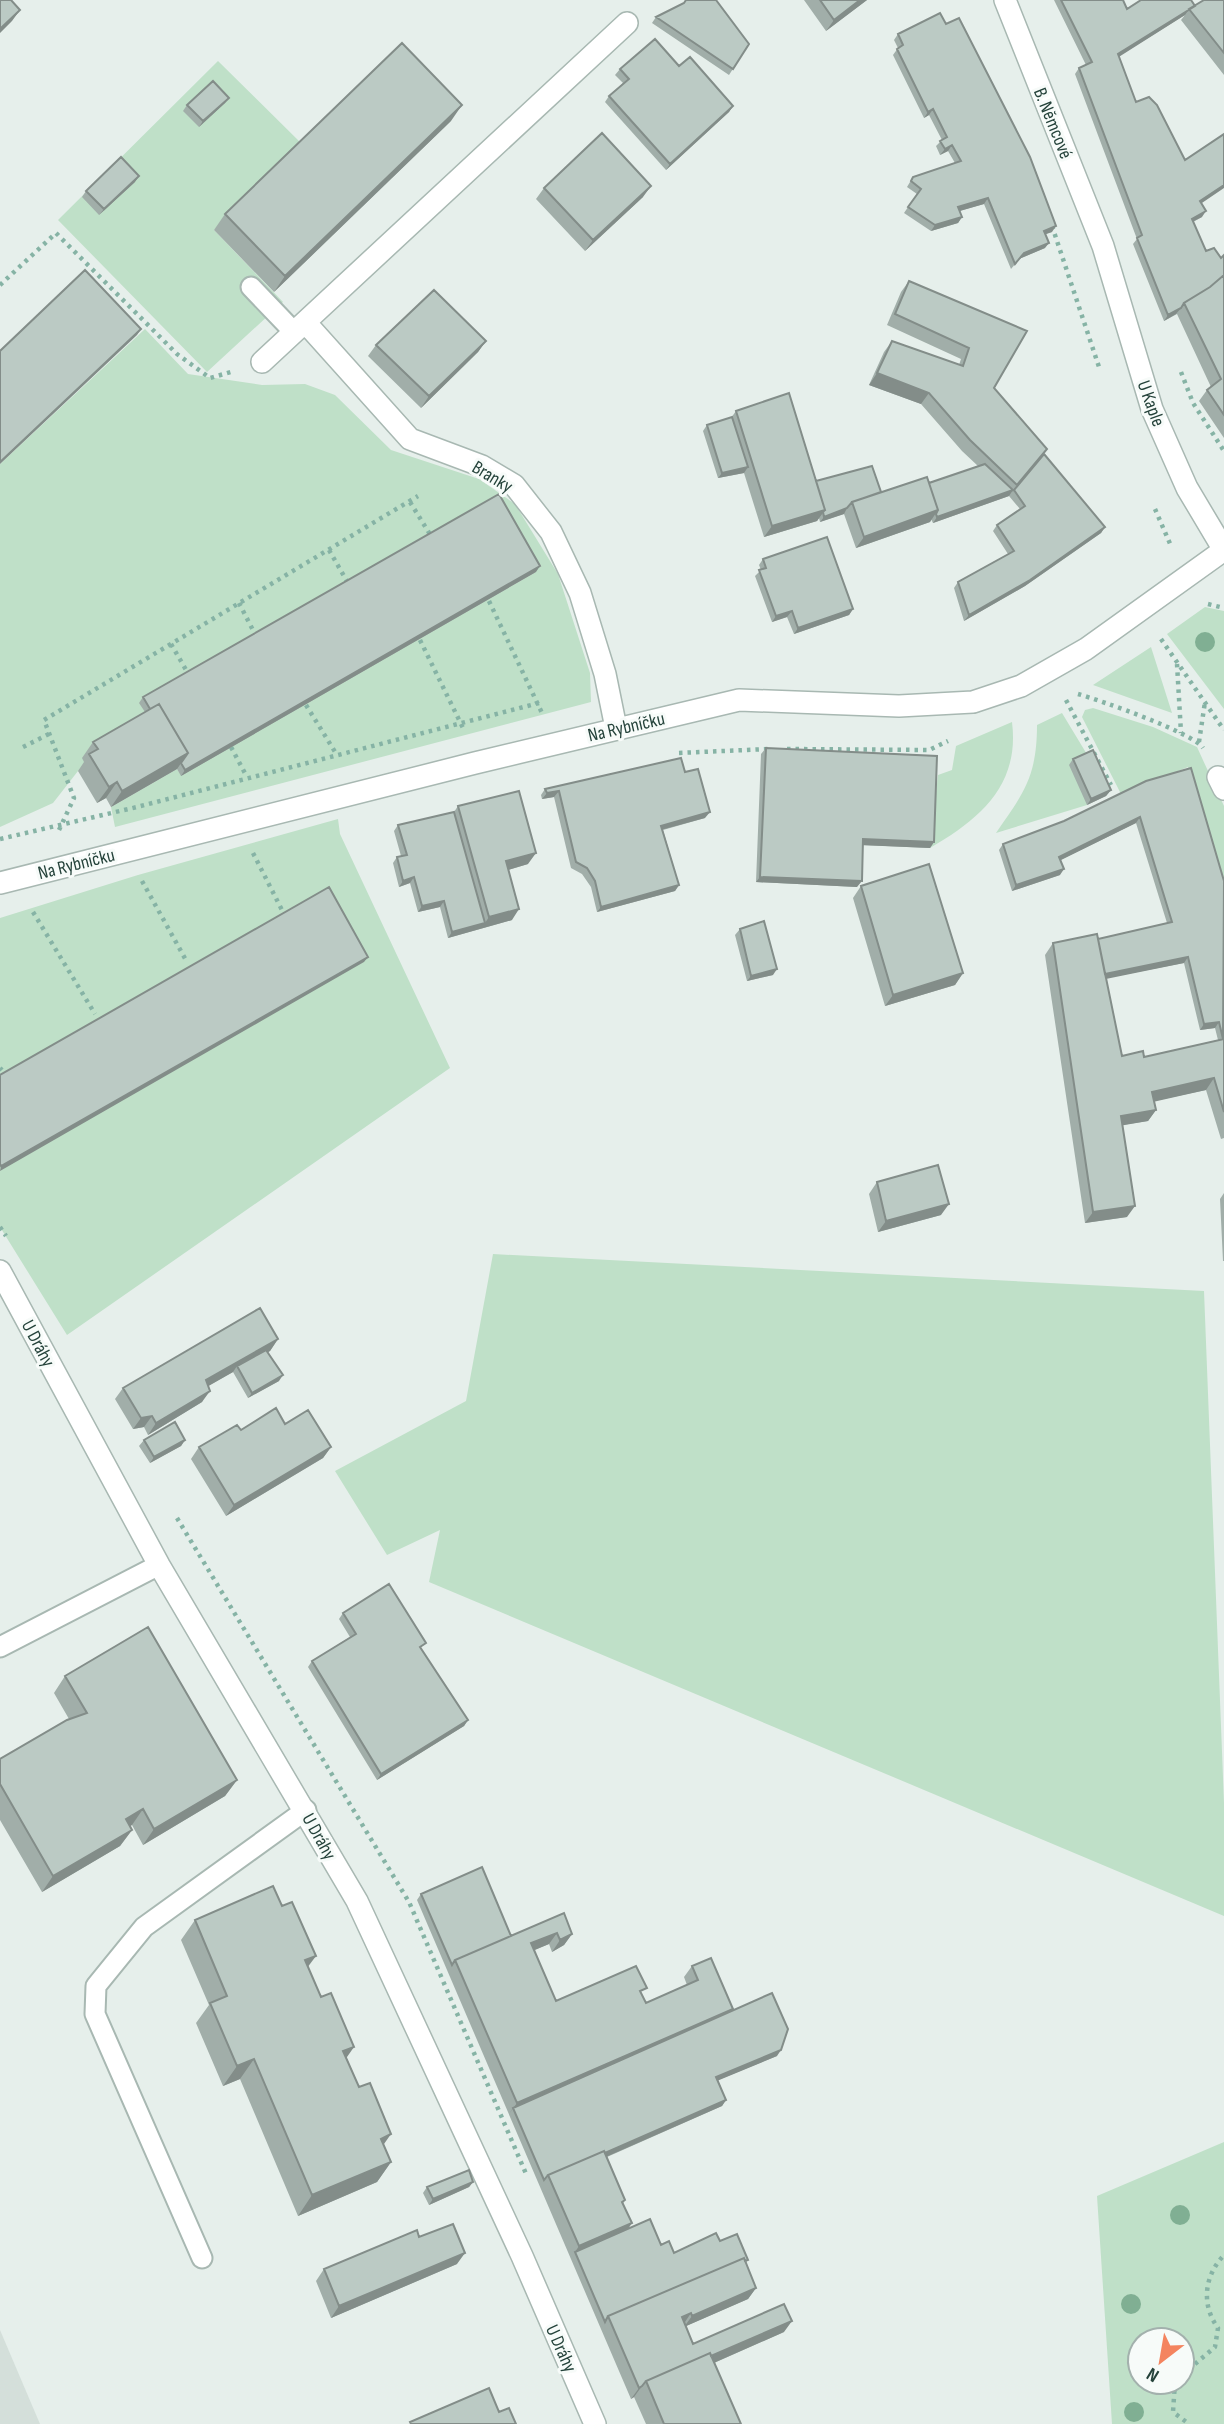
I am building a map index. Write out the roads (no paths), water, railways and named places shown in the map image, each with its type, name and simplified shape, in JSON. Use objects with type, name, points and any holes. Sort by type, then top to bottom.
[{"type":"street","name":"B. Němcové","points":[[1005,0],[1103,246]]},
{"type":"street","points":[[262,362],[627,23]]},
{"type":"street","name":"U Kaple","points":[[1103,246],[1152,409],[1187,488],[1224,550]]},
{"type":"street","name":"Branky","points":[[300,327],[410,439],[482,466],[514,485],[551,531],[580,593],[605,674],[616,728]]},
{"type":"street","name":"Na Rybníčku","points":[[0,883],[616,728],[739,700],[899,706],[973,702],[1021,686],[1086,649],[1224,550]]},
{"type":"street","name":"U Dráhy","points":[[0,1271],[159,1564],[306,1810],[356,1901],[522,2256],[595,2424]]},
{"type":"lane","points":[[251,287],[300,327]]},
{"type":"lane","points":[[0,1647],[159,1564]]},
{"type":"lane","points":[[202,2258],[95,2014],[96,1986],[144,1927],[306,1810]]}]
